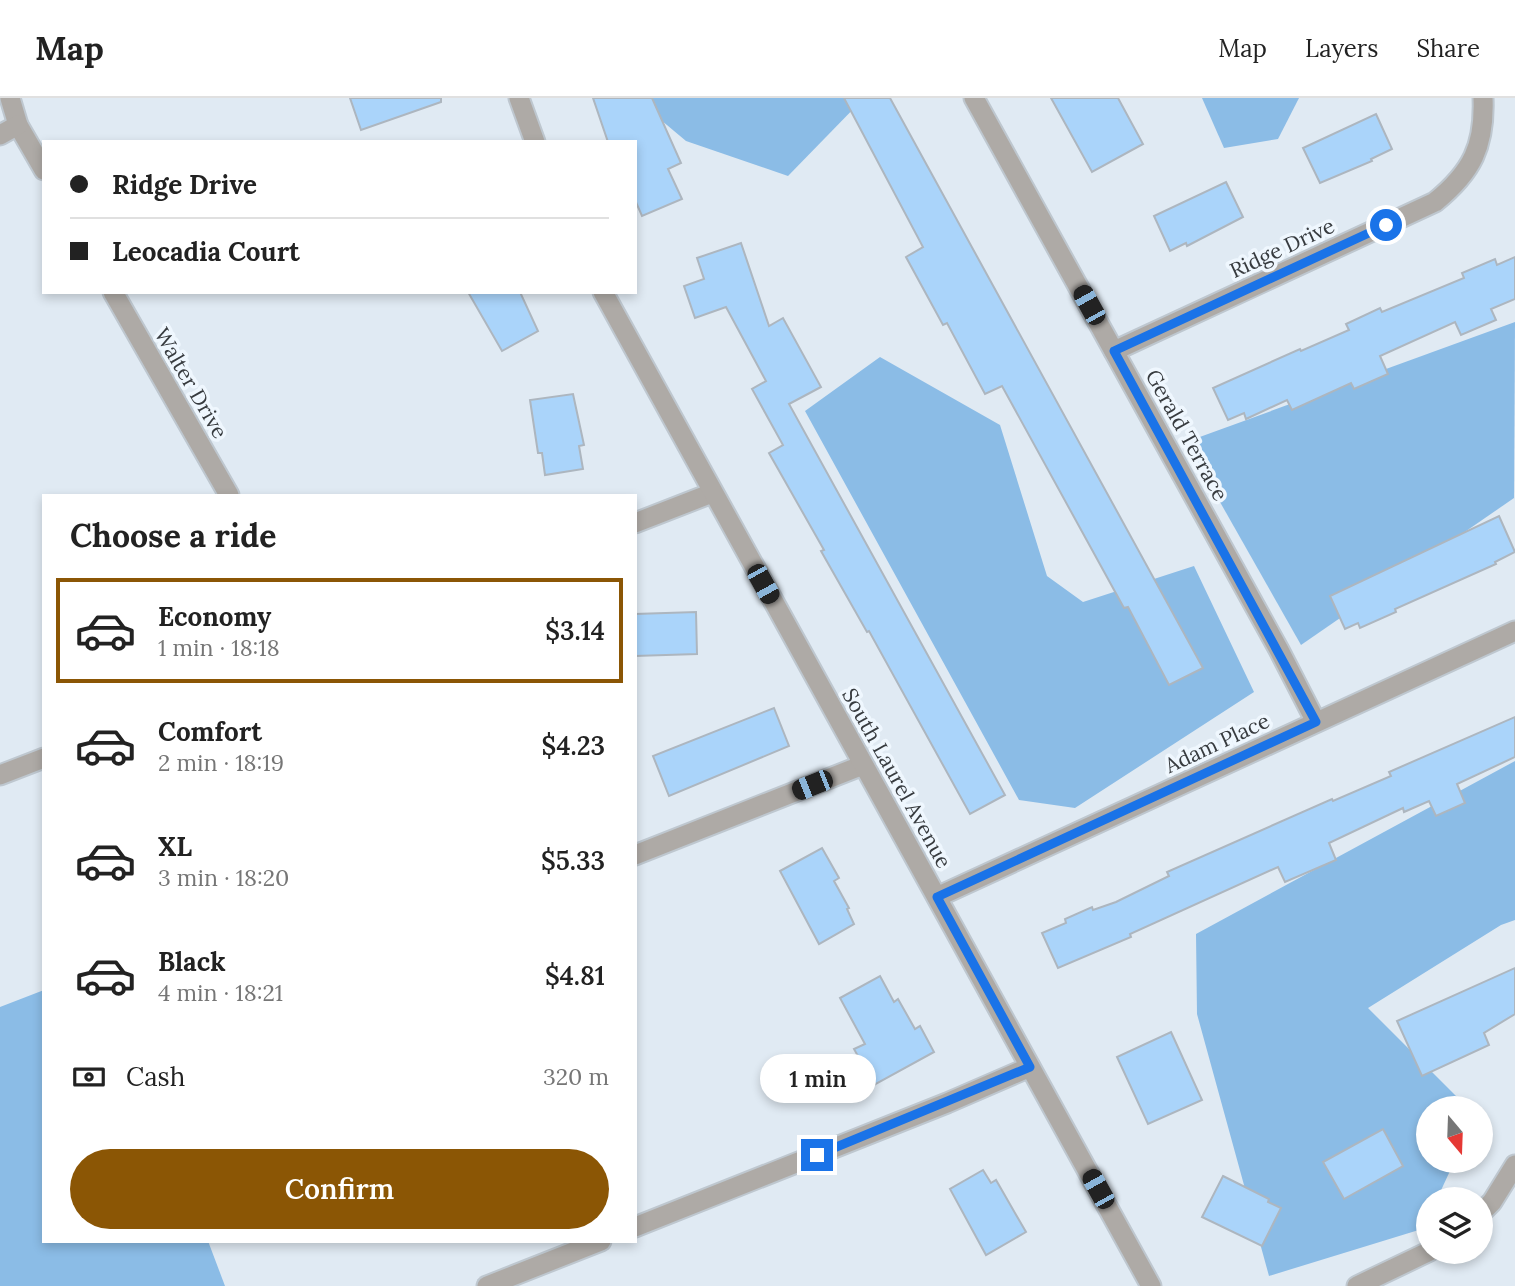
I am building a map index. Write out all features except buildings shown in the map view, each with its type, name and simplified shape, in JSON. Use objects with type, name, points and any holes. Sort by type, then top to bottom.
[{"type":"street","points":[[10,98],[18,125],[42,167]]},
{"type":"street","points":[[519,98],[534,140]]},
{"type":"street","name":"Gerald Terrace","points":[[974,98],[1316,722]]},
{"type":"street","name":"Ridge Drive","points":[[1114,351],[1435,202],[1453,188],[1477,154],[1484,124],[1483,98]]},
{"type":"street","points":[[0,135],[18,125]]},
{"type":"street","name":"Walter Drive","points":[[114,294],[228,494]]},
{"type":"street","name":"South Laurel Avenue","points":[[604,294],[1152,1286]]},
{"type":"street","points":[[637,522],[712,493]]},
{"type":"street","name":"Adam Place","points":[[937,897],[1515,631]]},
{"type":"street","points":[[0,775],[42,759]]},
{"type":"street","points":[[637,854],[863,765]]},
{"type":"street","points":[[637,1226],[934,1109],[1030,1067]]},
{"type":"street","points":[[1493,1200],[1515,1165]]},
{"type":"street","points":[[487,1286],[596,1243]]},
{"type":"street","points":[[1357,1286],[1416,1258]]},
{"type":"shaded area","points":[[649,98],[864,98],[788,176],[686,141],[649,110]]},
{"type":"shaded area","points":[[1202,98],[1299,98],[1278,139],[1224,148]]},
{"type":"shaded area","points":[[1515,322],[1514,498],[1301,645],[1186,442]]},
{"type":"shaded area","points":[[880,357],[1000,425],[1047,576],[1083,602],[1194,566],[1254,692],[1075,808],[1019,800],[805,411]]},
{"type":"shaded area","points":[[1515,761],[1515,920],[1501,925],[1368,1008],[1456,1096],[1416,1096],[1416,1173],[1449,1173],[1443,1187],[1416,1187],[1416,1231],[1269,1276],[1197,1014],[1196,934]]},
{"type":"shaded area","points":[[42,991],[42,1243],[209,1243],[225,1286],[0,1286],[0,1007]]},
{"type":"route","points":[[817,1155],[1030,1067],[937,897],[1316,722],[1114,351],[1386,225]]}]
